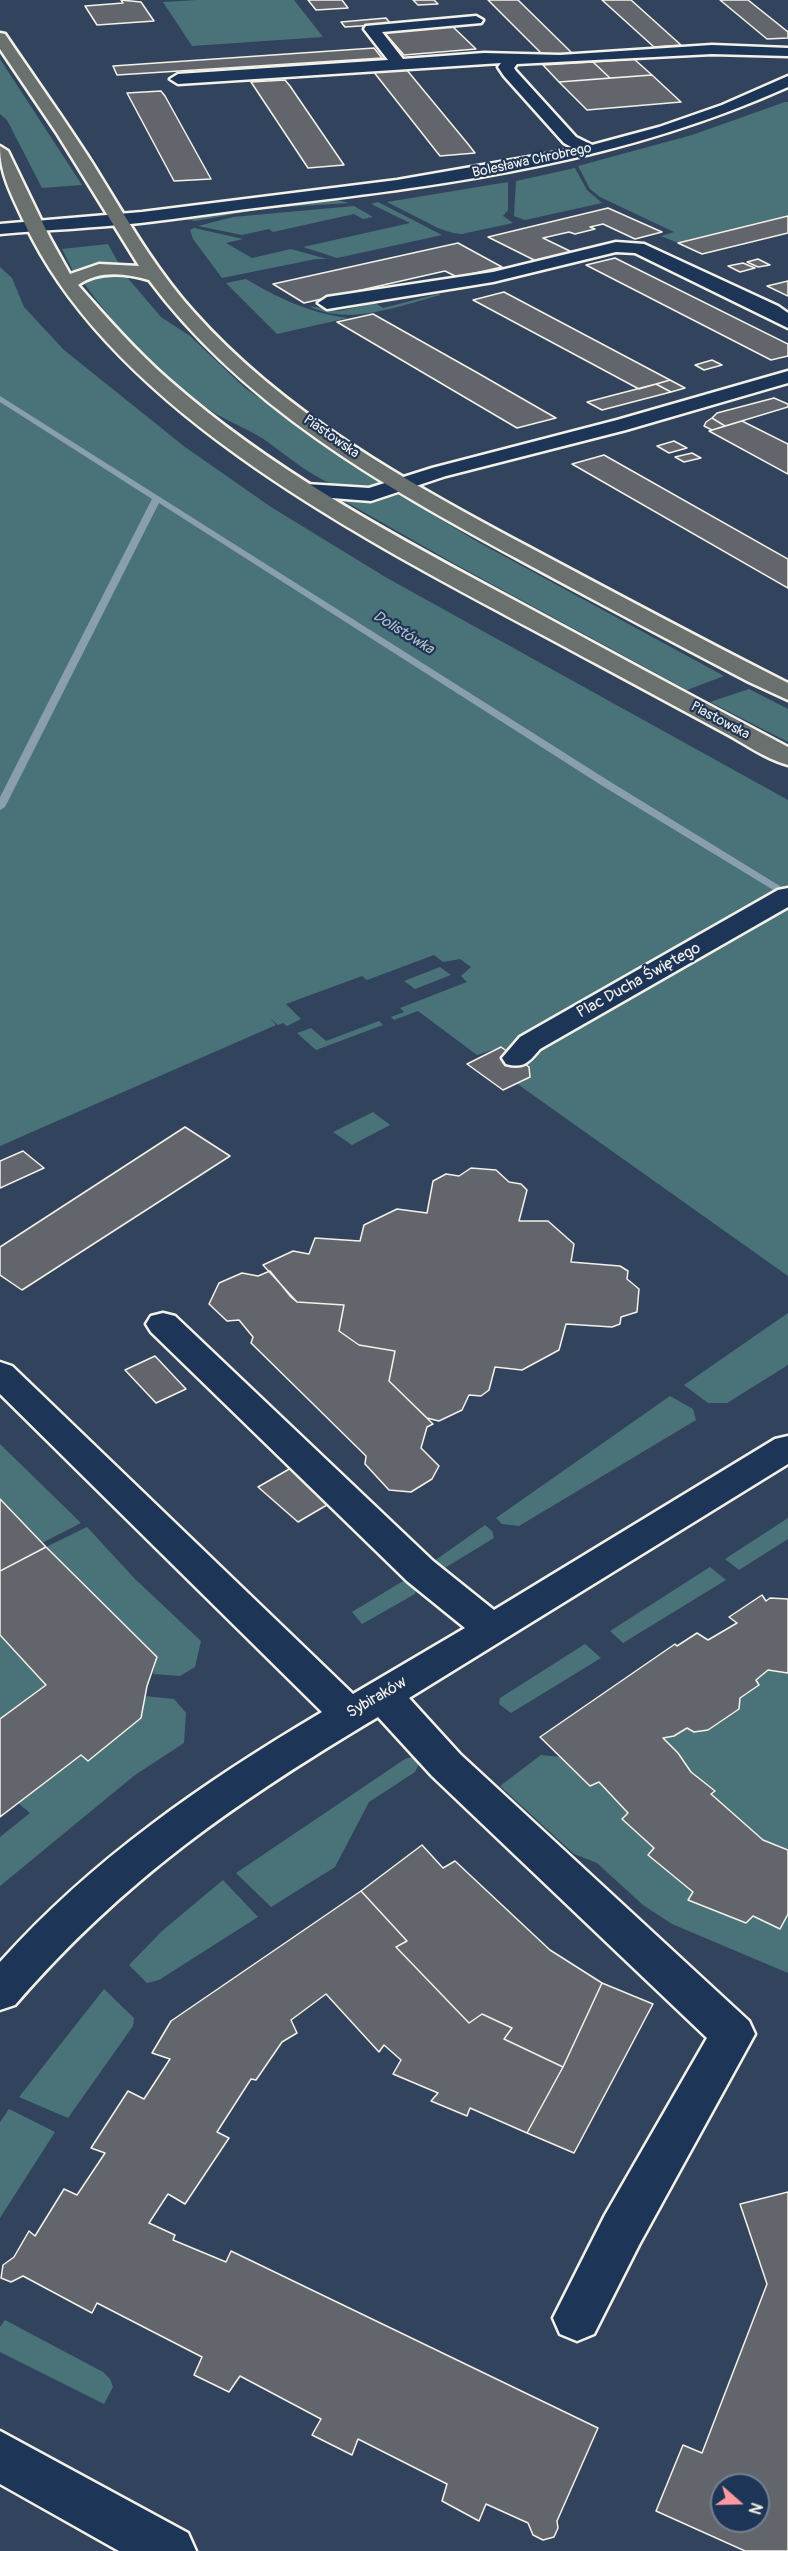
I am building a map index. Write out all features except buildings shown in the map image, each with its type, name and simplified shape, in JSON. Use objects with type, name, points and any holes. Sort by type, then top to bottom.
[{"type":"main road","name":"Piastowska","points":[[0,37],[73,146],[113,214],[155,276],[209,338],[288,407],[401,484],[494,538],[788,693]]},
{"type":"main road","name":"Piastowska","points":[[0,151],[68,284],[115,339],[172,392],[245,450],[306,490],[434,566],[788,757]]},
{"type":"main road","points":[[68,284],[78,275],[109,268],[155,276]]},
{"type":"street","points":[[462,5],[512,61]]},
{"type":"street","points":[[399,64],[371,29],[476,20]]},
{"type":"street","points":[[178,79],[484,58],[512,61],[730,48],[788,52]]},
{"type":"street","points":[[512,61],[506,67],[509,73],[570,140],[588,150]]},
{"type":"street","name":"Bolesława Chrobrego","points":[[35,220],[266,201],[417,183],[588,150],[681,124],[786,84]]},
{"type":"street","points":[[0,218],[35,220]]},
{"type":"street","points":[[0,229],[35,220]]},
{"type":"street","points":[[327,303],[493,277],[616,247],[631,246],[684,268],[771,310],[788,322]]},
{"type":"street","points":[[306,490],[354,496],[381,493],[401,484],[595,430],[619,426],[788,377]]},
{"type":"street","name":"Plac Ducha Świętego","points":[[516,1058],[530,1043],[777,903]]},
{"type":"street","points":[[163,1324],[420,1571],[493,1629]]},
{"type":"street","points":[[0,1374],[366,1705],[446,1765],[733,2034],[622,2230],[577,2318]]},
{"type":"street","name":"Sybiraków","points":[[0,1992],[60,1928],[133,1860],[198,1810],[788,1448]]},
{"type":"street","points":[[0,2456],[170,2551]]},
{"type":"green space","points":[[294,0],[323,37],[192,46],[163,2]]},
{"type":"green space","points":[[0,59],[82,185],[42,188],[7,120],[0,114]]},
{"type":"green space","points":[[788,102],[788,216],[678,243],[661,236],[674,232],[600,197],[590,189],[578,166],[692,135]]},
{"type":"green space","points":[[575,168],[587,190],[602,203],[525,220],[514,216],[516,181]]},
{"type":"green space","points":[[508,182],[508,210],[503,216],[513,223],[462,234],[438,228],[387,202]]},
{"type":"green space","points":[[330,198],[349,203],[267,208],[195,221],[187,219],[185,215]]},
{"type":"green space","points":[[378,202],[442,235],[337,258],[303,247],[410,223],[371,204]]},
{"type":"green space","points":[[354,206],[373,217],[363,219],[354,214],[273,232],[269,229],[242,235],[198,226],[233,217]]},
{"type":"green space","points":[[194,228],[243,239],[226,243],[252,258],[291,249],[327,259],[316,259],[222,278],[193,239],[190,230]]},
{"type":"green space","points":[[108,244],[119,264],[91,265],[73,271],[62,249]]},
{"type":"green space","points":[[0,267],[12,278],[24,307],[64,350],[185,447],[271,507],[387,578],[788,800],[788,886],[778,893],[788,899],[788,1276],[516,1083],[501,1047],[477,1055],[418,1011],[394,1020],[391,1017],[404,1012],[400,1008],[467,982],[461,976],[471,967],[460,959],[443,962],[434,955],[367,980],[362,976],[286,1004],[301,1019],[287,1026],[283,1023],[278,1025],[270,1018],[276,1025],[0,1146]]},
{"type":"green space","points":[[102,274],[126,276],[161,317],[190,336],[245,388],[379,482],[378,486],[363,490],[348,489],[318,477],[259,436],[216,414],[197,401],[143,354],[83,282],[88,277]]},
{"type":"green space","points":[[246,279],[294,304],[348,318],[277,334],[226,283]]},
{"type":"green space","points":[[441,295],[375,312],[358,314],[341,315],[309,306],[339,311],[375,303],[383,308]]},
{"type":"green space","points":[[398,494],[478,542],[724,676],[687,690],[453,563],[339,498],[372,501]]},
{"type":"green space","points":[[749,689],[788,709],[788,742],[710,702]]},
{"type":"green space","points":[[440,967],[451,975],[415,989],[404,981]]},
{"type":"green space","points":[[379,1021],[383,1025],[316,1050],[297,1033],[311,1028],[326,1041]]},
{"type":"green space","points":[[373,1112],[390,1125],[352,1145],[333,1132]]},
{"type":"green space","points":[[788,1313],[788,1365],[727,1403],[708,1403],[684,1385]]},
{"type":"green space","points":[[670,1396],[693,1409],[696,1420],[519,1526],[502,1524],[496,1518]]},
{"type":"green space","points":[[0,1444],[81,1523],[42,1543],[0,1499]]},
{"type":"green space","points":[[788,1518],[788,1539],[739,1570],[725,1559]]},
{"type":"green space","points":[[485,1525],[492,1531],[494,1538],[443,1569],[430,1564]]},
{"type":"green space","points":[[87,1527],[135,1579],[201,1641],[195,1667],[180,1676],[153,1674],[157,1657],[46,1547]]},
{"type":"green space","points":[[710,1567],[726,1580],[623,1643],[610,1631]]},
{"type":"green space","points":[[408,1578],[417,1586],[415,1594],[362,1624],[352,1612]]},
{"type":"green space","points":[[0,1635],[46,1685],[0,1719]]},
{"type":"green space","points":[[585,1644],[601,1658],[511,1713],[499,1704],[500,1698]]},
{"type":"green space","points":[[768,1670],[788,1673],[788,1850],[763,1840],[711,1794],[715,1791],[691,1772],[678,1753],[663,1738],[674,1736],[687,1728],[694,1732],[708,1730],[739,1709],[740,1698],[759,1685],[756,1680]]},
{"type":"green space","points":[[145,1696],[174,1699],[186,1713],[184,1743],[135,1775],[0,1886],[0,1837],[30,1813],[18,1803],[81,1755],[88,1761],[140,1718]]},
{"type":"green space","points":[[541,1755],[561,1757],[590,1786],[599,1782],[628,1813],[622,1819],[654,1848],[648,1855],[693,1892],[689,1900],[746,1923],[753,1916],[779,1929],[788,1914],[788,1973],[672,1924],[643,1905],[597,1863],[574,1854],[500,1786]]},
{"type":"green space","points":[[412,1757],[420,1762],[415,1772],[369,1802],[335,1867],[271,1907],[236,1873],[405,1759]]},
{"type":"green space","points":[[223,1880],[258,1917],[159,1980],[147,1983],[129,1965],[162,1931]]},
{"type":"green space","points":[[104,1989],[134,2018],[133,2026],[68,2118],[19,2097]]},
{"type":"green space","points":[[9,2109],[55,2132],[0,2218],[0,2122]]},
{"type":"green space","points":[[5,2320],[103,2372],[110,2379],[113,2387],[104,2404],[0,2352],[0,2327]]},
{"type":"waterway","name":"Dolistówka","points":[[0,398],[605,783],[788,896]]},
{"type":"waterway","points":[[0,807],[157,498]]}]
